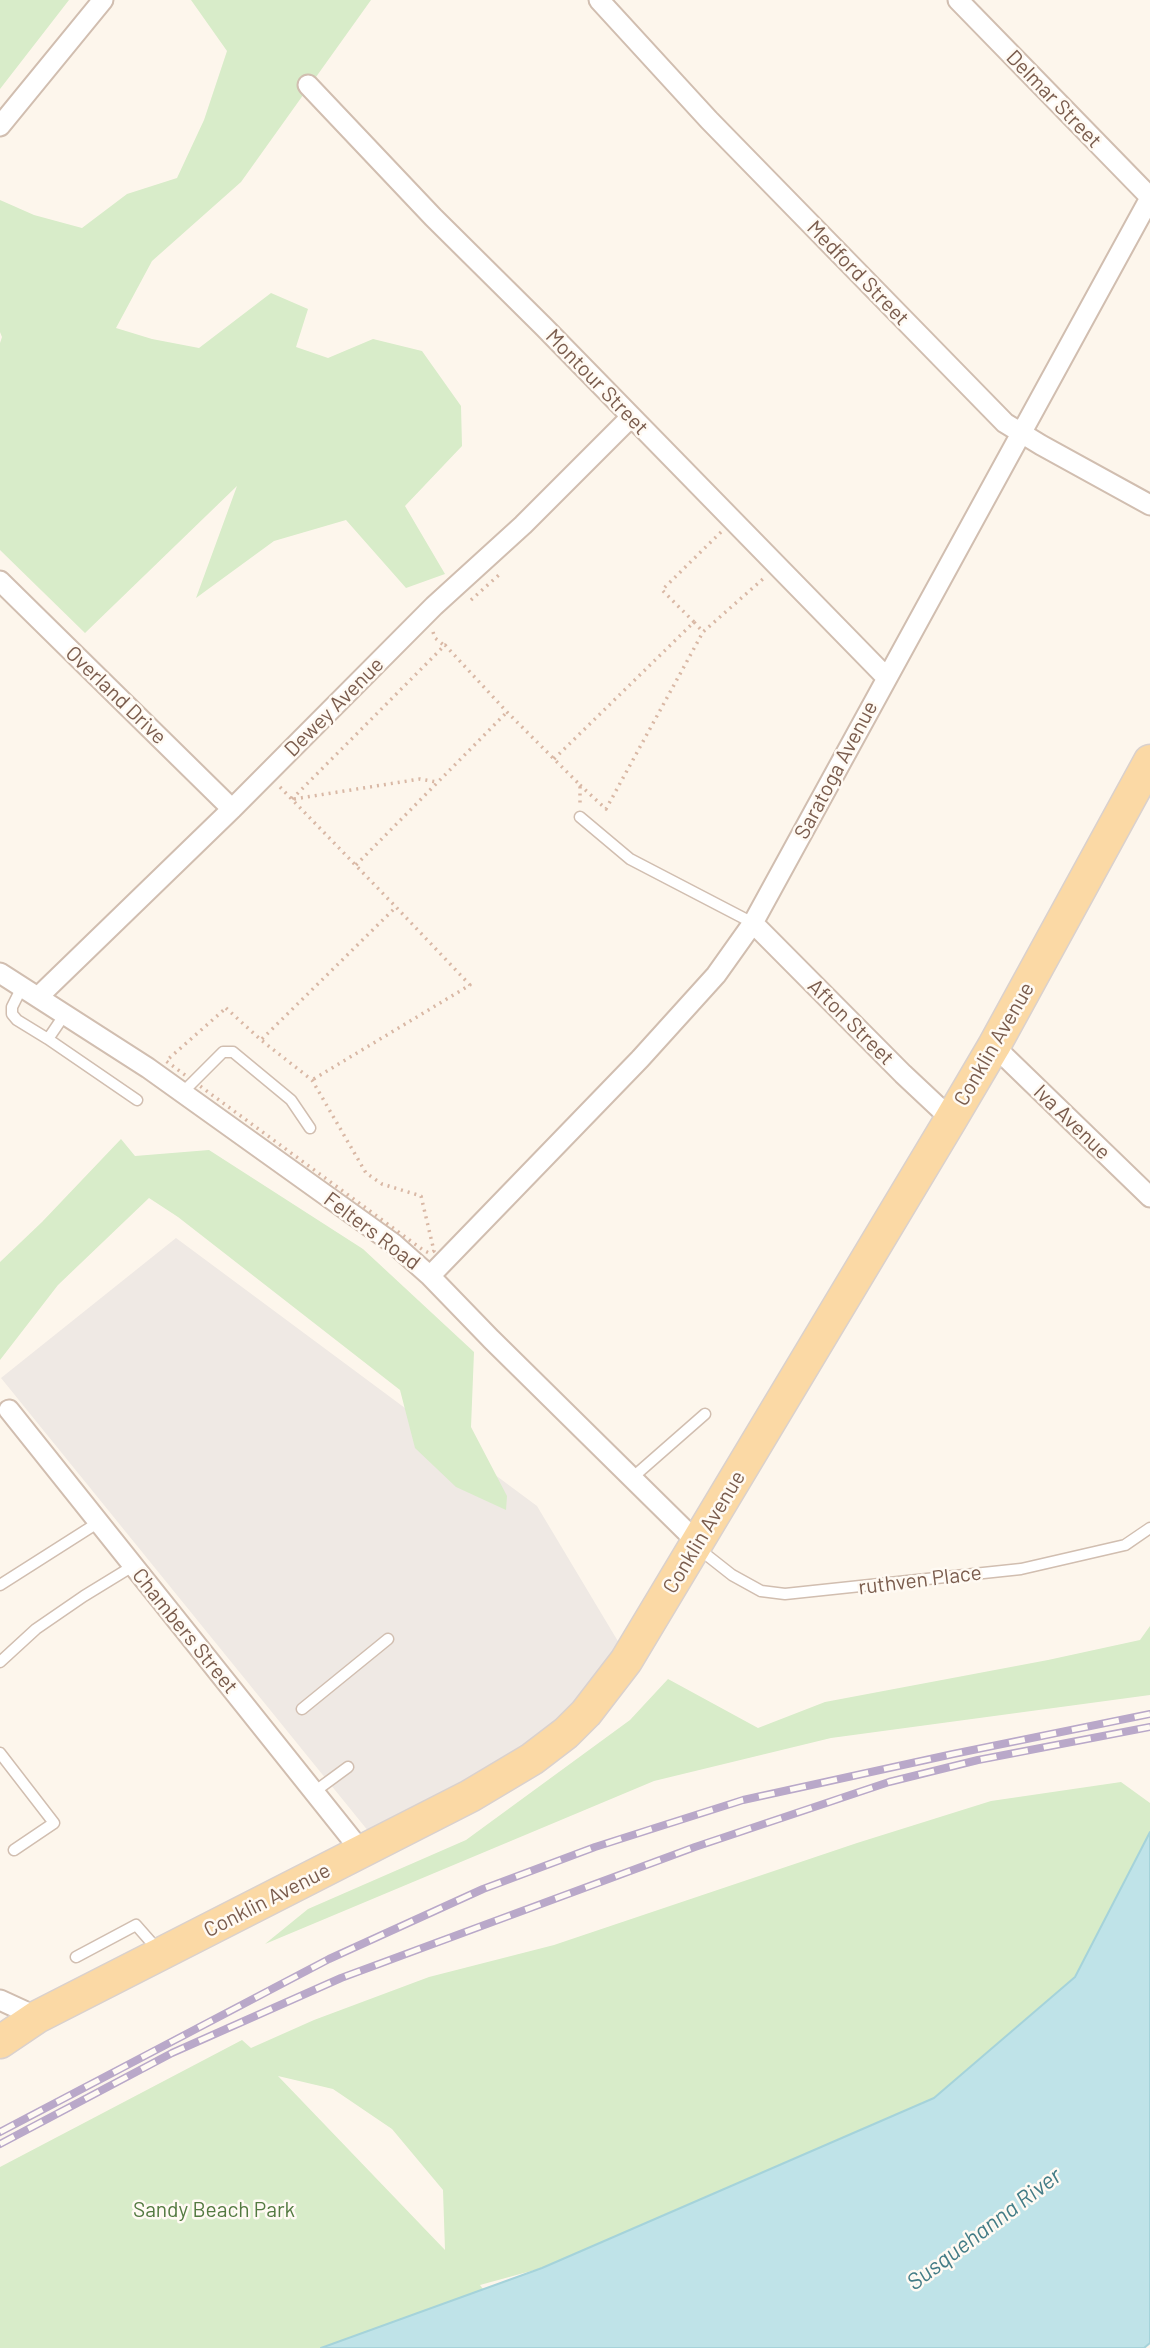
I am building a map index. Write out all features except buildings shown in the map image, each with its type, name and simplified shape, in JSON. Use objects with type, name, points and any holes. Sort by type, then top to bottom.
[{"type":"main road","name":"Conklin Avenue","points":[[0,2042],[37,2017],[470,1796],[532,1759],[566,1733],[586,1713],[626,1661],[951,1119],[994,1046],[1150,761]]},
{"type":"street","points":[[0,127],[103,0]]},
{"type":"street","name":"Medford Street","points":[[599,0],[747,159],[1005,423],[1150,505]]},
{"type":"street","name":"Delmar Street","points":[[958,0],[1150,198]]},
{"type":"street","name":"Montour Street","points":[[308,85],[433,217],[886,677]]},
{"type":"street","name":"Saratoga Avenue","points":[[430,1276],[716,975],[753,923],[1150,198]]},
{"type":"street","name":"Dewey Avenue","points":[[30,992],[232,809],[434,606],[523,525],[631,417]]},
{"type":"street","name":"Overland Drive","points":[[0,582],[232,809]]},
{"type":"street","name":"Afton Street","points":[[753,923],[951,1119]]},
{"type":"street","name":"Felters Road","points":[[0,973],[182,1093],[394,1244],[430,1276],[697,1545]]},
{"type":"street","name":"Iva Avenue","points":[[994,1046],[1150,1197]]},
{"type":"street","name":"Chambers Street","points":[[9,1410],[362,1852]]},
{"type":"street","points":[[0,2000],[37,2017]]},
{"type":"lane","points":[[580,817],[630,859],[753,923]]},
{"type":"lane","points":[[30,992],[12,1007],[12,1014],[17,1020],[137,1100]]},
{"type":"lane","points":[[48,1040],[65,1014]]},
{"type":"lane","points":[[182,1093],[223,1052],[233,1052],[291,1100],[310,1128]]},
{"type":"lane","points":[[632,1478],[705,1414]]},
{"type":"lane","points":[[0,1585],[99,1522]]},
{"type":"lane","name":"ruthven Place","points":[[697,1545],[732,1575],[761,1591],[785,1594],[1021,1569],[1125,1545],[1150,1528]]},
{"type":"lane","points":[[0,1662],[36,1629],[133,1566]]},
{"type":"lane","points":[[302,1709],[388,1639]]},
{"type":"lane","points":[[0,1753],[54,1823],[14,1850]]},
{"type":"lane","points":[[314,1792],[348,1767]]},
{"type":"lane","points":[[76,1957],[136,1925],[161,1953]]},
{"type":"path","points":[[703,632],[662,590],[724,530],[716,522]]},
{"type":"path","points":[[463,606],[501,572]]},
{"type":"path","points":[[433,630],[435,638],[606,809],[703,632],[768,575]]},
{"type":"path","points":[[554,759],[694,622]]},
{"type":"path","points":[[292,799],[444,646]]},
{"type":"path","points":[[355,865],[507,712]]},
{"type":"path","points":[[292,799],[421,779],[438,782]]},
{"type":"path","points":[[580,785],[580,817]]},
{"type":"path","points":[[275,786],[279,786],[292,799],[470,985],[312,1080]]},
{"type":"path","points":[[261,1040],[396,907]]},
{"type":"shaded area","points":[[176,1238],[537,1506],[619,1643],[583,1692],[543,1733],[496,1764],[369,1832],[1,1378]]},
{"type":"green space","points":[[0,0],[69,0],[0,89]]},
{"type":"green space","points":[[191,0],[371,0],[241,182],[152,261],[116,328],[152,339],[199,348],[271,293],[308,309],[296,347],[328,358],[373,339],[422,351],[461,406],[462,446],[405,506],[445,574],[406,588],[346,520],[274,541],[196,598],[237,486],[85,633],[0,550],[0,200],[34,215],[82,228],[127,194],[177,178],[204,120],[227,51]]},
{"type":"green space","points":[[121,1139],[135,1156],[209,1150],[363,1249],[474,1352],[471,1427],[507,1496],[506,1510],[456,1487],[415,1448],[400,1390],[178,1217],[149,1198],[58,1285],[0,1360],[0,1262]]},
{"type":"green space","points":[[1150,1626],[1150,1695],[831,1738],[654,1781],[265,1944],[308,1909],[466,1840],[630,1720],[668,1679],[758,1728],[825,1702],[1140,1640]]},
{"type":"green space","name":"Sandy Beach Park","points":[[1121,1782],[1150,1803],[1150,1832],[1075,1977],[934,2098],[542,2268],[480,2285],[483,2289],[321,2348],[0,2348],[0,2167],[242,2040],[251,2048],[314,2020],[429,1977],[554,1945],[991,1801]],"holes":[[[278,2076],[333,2089],[392,2129],[443,2190],[445,2250]]]},
{"type":"water","name":"Susquehanna River","points":[[1150,1832],[1150,2343],[1144,2348],[321,2348],[542,2268],[934,2098],[1075,1977]]},
{"type":"railway","points":[[0,2132],[329,1959],[483,1889],[595,1847],[743,1800],[1150,1714]]},
{"type":"railway","points":[[0,2144],[172,2053],[341,1978],[695,1847],[889,1782],[978,1760],[1150,1727]]}]
